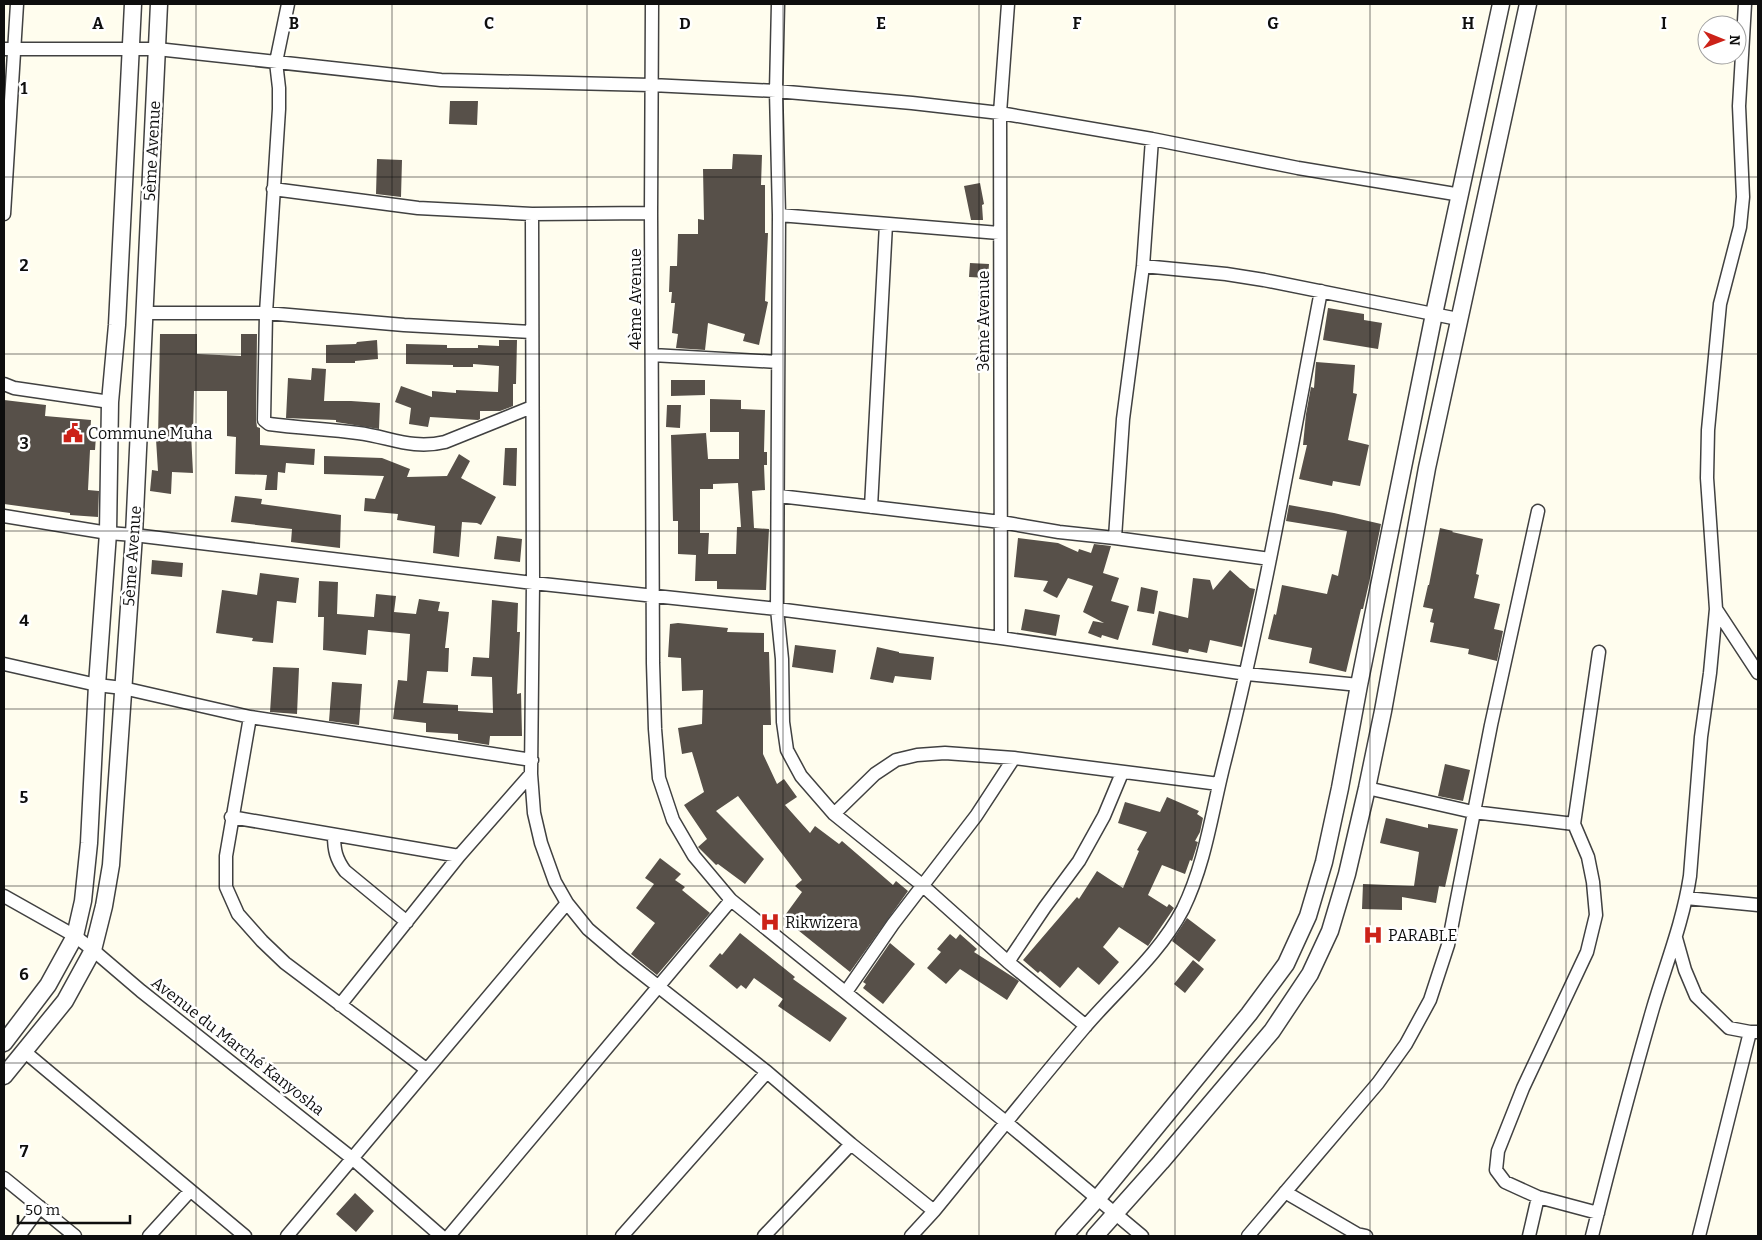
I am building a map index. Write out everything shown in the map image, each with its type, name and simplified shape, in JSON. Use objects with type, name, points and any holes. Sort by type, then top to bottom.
[{"type":"street","points":[[4,214],[9,48],[17,4]]},
{"type":"street","name":"5ème Avenue","points":[[4,1043],[48,985],[75,936],[83,901],[89,843],[97,685],[108,533],[110,402],[117,325],[133,4]]},
{"type":"street","name":"5ème Avenue","points":[[4,1076],[65,1001],[93,950],[104,906],[111,864],[134,534],[159,4]]},
{"type":"street","points":[[288,4],[276,62],[279,109],[266,313],[264,420],[269,424],[360,433],[414,445],[430,446],[445,442],[532,407]]},
{"type":"street","name":"4ème Avenue","points":[[652,4],[651,213],[655,729],[659,778],[674,820],[690,849],[731,900],[1007,1123],[1142,1236]]},
{"type":"street","points":[[778,4],[776,92],[779,215],[777,609],[787,750],[801,776],[834,814],[922,886],[1008,962],[1086,1026]]},
{"type":"street","name":"3ème Avenue","points":[[1001,638],[1000,113],[1008,4]]},
{"type":"street","points":[[1064,1236],[1098,1198],[1249,1014],[1286,964],[1308,916],[1324,862],[1340,788],[1434,314],[1501,4]]},
{"type":"street","points":[[1095,1236],[1173,1148],[1272,1031],[1310,974],[1330,931],[1347,874],[1367,788],[1383,711],[1427,468],[1528,4]]},
{"type":"street","points":[[1592,1236],[1640,1055],[1660,984],[1676,938],[1686,898],[1716,609],[1707,478],[1708,430],[1720,304],[1740,227],[1742,207],[1739,106],[1745,4]]},
{"type":"street","points":[[9,48],[157,49],[441,80],[651,85],[776,92],[912,103],[1000,113],[1152,139],[1298,168],[1460,195]]},
{"type":"street","points":[[1114,538],[1123,419],[1144,266],[1152,139]]},
{"type":"street","points":[[273,190],[418,208],[532,214],[651,213]]},
{"type":"street","points":[[532,214],[534,583],[531,774],[534,813],[541,843],[555,882],[567,903],[588,928],[622,958],[767,1072],[934,1211]]},
{"type":"street","points":[[779,215],[999,234]]},
{"type":"street","points":[[871,507],[886,224]]},
{"type":"street","points":[[1144,266],[1226,274],[1321,291],[1458,320]]},
{"type":"street","points":[[911,1236],[934,1211],[1086,1026],[1150,956],[1166,936],[1183,909],[1204,856],[1218,784],[1247,674],[1321,291]]},
{"type":"street","points":[[144,313],[266,313],[404,325],[532,332]]},
{"type":"street","points":[[652,355],[778,362]]},
{"type":"street","points":[[4,384],[14,388],[110,402]]},
{"type":"street","points":[[779,496],[1000,522],[1060,532],[1270,559]]},
{"type":"street","points":[[1248,1236],[1378,1084],[1406,1044],[1430,1000],[1448,944],[1491,725],[1538,511]]},
{"type":"street","points":[[4,516],[108,533],[134,534],[534,583],[777,609],[1001,638],[1247,674],[1359,685]]},
{"type":"street","points":[[1716,609],[1758,673]]},
{"type":"street","points":[[1598,1213],[1538,1197],[1505,1182],[1496,1170],[1498,1150],[1522,1088],[1587,952],[1596,915],[1593,882],[1588,857],[1574,824],[1599,652]]},
{"type":"street","points":[[4,664],[97,685],[123,688],[250,717],[532,760]]},
{"type":"street","points":[[250,717],[226,856],[226,887],[238,914],[285,963],[426,1069]]},
{"type":"street","points":[[834,814],[875,774],[896,760],[917,754],[1014,758],[1218,784]]},
{"type":"street","points":[[846,992],[922,886],[976,816],[1014,758]]},
{"type":"street","points":[[1008,962],[1045,907],[1080,861],[1104,816],[1122,773]]},
{"type":"street","points":[[340,1005],[459,856],[531,774]]},
{"type":"street","points":[[1367,788],[1474,812],[1574,824]]},
{"type":"street","points":[[232,817],[459,856]]},
{"type":"street","points":[[334,835],[334,850],[338,861],[345,871],[407,922]]},
{"type":"street","name":"Avenue du Marché Kanyosha","points":[[4,896],[75,936],[93,950],[149,997],[354,1159],[441,1236]]},
{"type":"street","points":[[1686,898],[1758,905]]},
{"type":"street","points":[[449,1236],[660,987],[731,900]]},
{"type":"street","points":[[287,1236],[354,1159],[426,1069],[567,903]]},
{"type":"street","points":[[1676,938],[1685,970],[1696,996],[1729,1028],[1754,1032],[1699,1236]]},
{"type":"street","points":[[24,1052],[245,1236]]},
{"type":"street","points":[[626,1235],[767,1072]]},
{"type":"street","points":[[764,1236],[852,1144]]},
{"type":"street","points":[[4,1178],[75,1236]]},
{"type":"street","points":[[149,1236],[190,1191]]},
{"type":"street","points":[[1285,1192],[1357,1234],[1366,1236]]},
{"type":"street","points":[[1529,1236],[1538,1197]]},
{"type":"street","points":[[19,1236],[40,1207]]},
{"type":"building","points":[[450,101],[478,101],[477,125],[449,124]]},
{"type":"building","points":[[733,154],[762,155],[761,185],[765,185],[765,233],[768,233],[765,301],[768,302],[759,345],[743,341],[745,334],[708,323],[705,350],[676,348],[678,334],[672,333],[675,303],[671,303],[672,292],[669,292],[670,266],[677,266],[678,234],[698,234],[698,219],[704,220],[703,169],[732,169]]},
{"type":"building","points":[[377,159],[402,160],[401,197],[376,194]]},
{"type":"building","points":[[980,183],[984,204],[982,205],[983,220],[971,220],[964,186]]},
{"type":"building","points":[[970,263],[989,264],[988,278],[969,277]]},
{"type":"building","points":[[1328,308],[1364,314],[1364,320],[1382,323],[1378,349],[1323,340]]},
{"type":"building","points":[[160,334],[197,334],[197,354],[241,356],[241,334],[257,334],[256,420],[257,427],[260,428],[260,445],[315,449],[314,465],[286,463],[285,473],[278,472],[277,490],[265,490],[267,475],[235,474],[236,437],[227,436],[227,391],[194,391],[193,433],[191,433],[193,473],[172,472],[171,494],[150,491],[152,470],[158,471],[156,439],[158,439]]},
{"type":"building","points":[[377,340],[378,359],[355,361],[355,363],[326,363],[326,345],[356,344],[357,342]]},
{"type":"building","points":[[499,340],[517,340],[516,384],[513,384],[513,406],[500,411],[480,411],[480,419],[478,420],[430,417],[428,427],[409,424],[411,408],[395,402],[401,386],[432,397],[432,391],[456,393],[456,390],[498,392],[499,366],[473,364],[473,367],[453,367],[453,365],[406,364],[406,344],[447,345],[447,348],[478,348],[478,345],[499,346]]},
{"type":"building","points":[[1316,362],[1355,365],[1353,393],[1357,394],[1348,440],[1369,445],[1360,486],[1333,481],[1332,486],[1299,479],[1307,445],[1303,445],[1306,414],[1311,387],[1314,388]]},
{"type":"building","points":[[312,368],[326,369],[324,401],[380,403],[379,429],[336,422],[336,420],[286,418],[288,378],[311,380]]},
{"type":"building","points":[[671,380],[705,380],[705,395],[671,396]]},
{"type":"building","points":[[710,399],[741,400],[741,409],[765,410],[764,452],[767,452],[767,465],[764,465],[765,490],[752,491],[754,528],[769,529],[766,590],[717,589],[717,581],[695,581],[696,555],[678,554],[678,521],[673,521],[671,435],[706,433],[708,459],[739,459],[739,432],[710,432]],"holes":[[[738,483],[741,527],[737,527],[736,554],[708,554],[709,533],[700,533],[700,489],[713,489],[713,484]]]},
{"type":"building","points":[[4,400],[46,405],[45,416],[91,420],[90,435],[96,436],[95,450],[90,450],[88,490],[99,491],[98,517],[70,515],[70,513],[4,504]]},
{"type":"building","points":[[667,405],[681,405],[680,428],[666,427]]},
{"type":"building","points":[[505,448],[517,448],[516,486],[503,485]]},
{"type":"building","points":[[459,454],[470,461],[461,478],[496,497],[481,525],[462,522],[459,557],[433,553],[435,526],[397,520],[398,514],[364,511],[365,498],[375,499],[384,476],[324,474],[324,456],[382,458],[410,469],[407,477],[447,476]]},
{"type":"building","points":[[235,496],[262,499],[261,504],[341,515],[340,548],[291,542],[292,529],[231,522]]},
{"type":"building","points":[[1289,505],[1381,524],[1363,609],[1361,609],[1346,672],[1309,663],[1312,648],[1268,639],[1274,614],[1276,615],[1282,585],[1327,594],[1332,574],[1338,576],[1347,531],[1286,521]]},
{"type":"building","points":[[1440,528],[1483,539],[1476,574],[1479,575],[1474,598],[1500,604],[1494,629],[1503,631],[1497,661],[1468,654],[1469,649],[1430,642],[1434,623],[1430,622],[1433,609],[1423,607]]},
{"type":"building","points":[[497,536],[522,539],[520,562],[494,559]]},
{"type":"building","points":[[1018,538],[1058,543],[1078,552],[1079,549],[1091,553],[1094,544],[1111,546],[1103,573],[1119,578],[1111,601],[1129,606],[1118,640],[1102,635],[1101,638],[1088,633],[1093,621],[1104,623],[1083,612],[1093,586],[1068,578],[1057,598],[1043,591],[1048,581],[1014,577]]},
{"type":"building","points":[[152,560],[183,563],[182,577],[151,574]]},
{"type":"building","points":[[1230,570],[1250,588],[1255,589],[1242,647],[1210,640],[1207,653],[1189,649],[1188,653],[1152,645],[1159,611],[1188,618],[1193,578],[1210,580],[1213,590]]},
{"type":"building","points":[[260,573],[299,578],[296,603],[277,601],[273,643],[252,641],[253,638],[216,633],[222,590],[257,595]]},
{"type":"building","points":[[319,581],[338,582],[337,614],[374,617],[376,594],[396,596],[394,612],[416,614],[419,599],[440,602],[438,611],[449,612],[445,648],[449,648],[448,672],[427,671],[423,703],[458,705],[458,711],[493,713],[492,677],[471,676],[473,657],[489,658],[492,600],[518,603],[517,632],[520,632],[517,694],[521,693],[522,736],[490,736],[489,745],[458,740],[458,734],[426,732],[426,723],[393,719],[398,680],[407,681],[410,634],[368,630],[366,655],[323,650],[324,617],[318,617]]},
{"type":"building","points":[[1141,587],[1158,591],[1154,614],[1137,611]]},
{"type":"building","points":[[1025,609],[1060,615],[1056,636],[1021,630]]},
{"type":"building","points":[[678,623],[728,628],[727,632],[764,633],[764,652],[769,652],[771,725],[763,725],[763,754],[777,784],[784,779],[797,797],[785,805],[810,833],[815,826],[839,844],[842,841],[893,885],[896,881],[908,891],[850,972],[783,918],[802,892],[795,886],[802,880],[738,796],[716,811],[764,859],[745,884],[718,864],[716,865],[698,847],[707,839],[684,805],[704,792],[692,752],[682,754],[678,728],[702,724],[703,690],[682,691],[681,658],[668,657],[670,624]]},
{"type":"building","points":[[795,645],[836,650],[833,673],[792,667]]},
{"type":"building","points":[[877,647],[899,653],[934,657],[931,680],[895,676],[893,683],[870,679]]},
{"type":"building","points":[[273,667],[299,668],[297,714],[270,712]]},
{"type":"building","points":[[332,682],[362,684],[359,725],[329,721]]},
{"type":"building","points":[[1445,764],[1470,770],[1463,801],[1438,796]]},
{"type":"building","points":[[1167,797],[1199,811],[1197,814],[1203,818],[1200,832],[1195,841],[1198,842],[1192,861],[1190,860],[1185,874],[1162,865],[1148,895],[1167,907],[1169,904],[1174,908],[1148,946],[1119,927],[1103,947],[1119,962],[1099,985],[1078,967],[1060,988],[1023,960],[1077,897],[1079,899],[1097,871],[1123,888],[1139,851],[1137,850],[1147,832],[1118,823],[1125,802],[1160,812]]},
{"type":"building","points":[[1386,818],[1428,828],[1428,824],[1458,829],[1445,887],[1439,886],[1436,903],[1402,897],[1402,910],[1362,909],[1363,884],[1414,886],[1419,852],[1380,843]]},
{"type":"building","points":[[660,858],[681,874],[675,880],[685,887],[682,890],[710,913],[657,975],[631,954],[655,923],[636,908],[654,884],[645,878]]},
{"type":"building","points":[[1187,918],[1216,940],[1199,962],[1172,941]]},
{"type":"building","points":[[740,933],[795,977],[793,979],[847,1018],[830,1042],[778,1006],[783,999],[754,978],[746,989],[741,985],[737,989],[709,966],[720,953],[722,955]]},
{"type":"building","points":[[950,934],[956,939],[960,934],[977,949],[974,952],[1019,981],[1007,1000],[960,969],[946,984],[927,968],[941,952],[937,949]]},
{"type":"building","points":[[890,943],[915,964],[883,1004],[863,988],[866,984],[863,982]]},
{"type":"building","points":[[1193,960],[1204,969],[1185,993],[1174,984]]},
{"type":"building","points":[[355,1193],[374,1211],[356,1232],[336,1214]]},
{"type":"place","name":"Commune Muha","points":[[73,433]]},
{"type":"place","name":"Rikwizera","points":[[770,922]]},
{"type":"place","name":"PARABLE","points":[[1373,935]]}]
